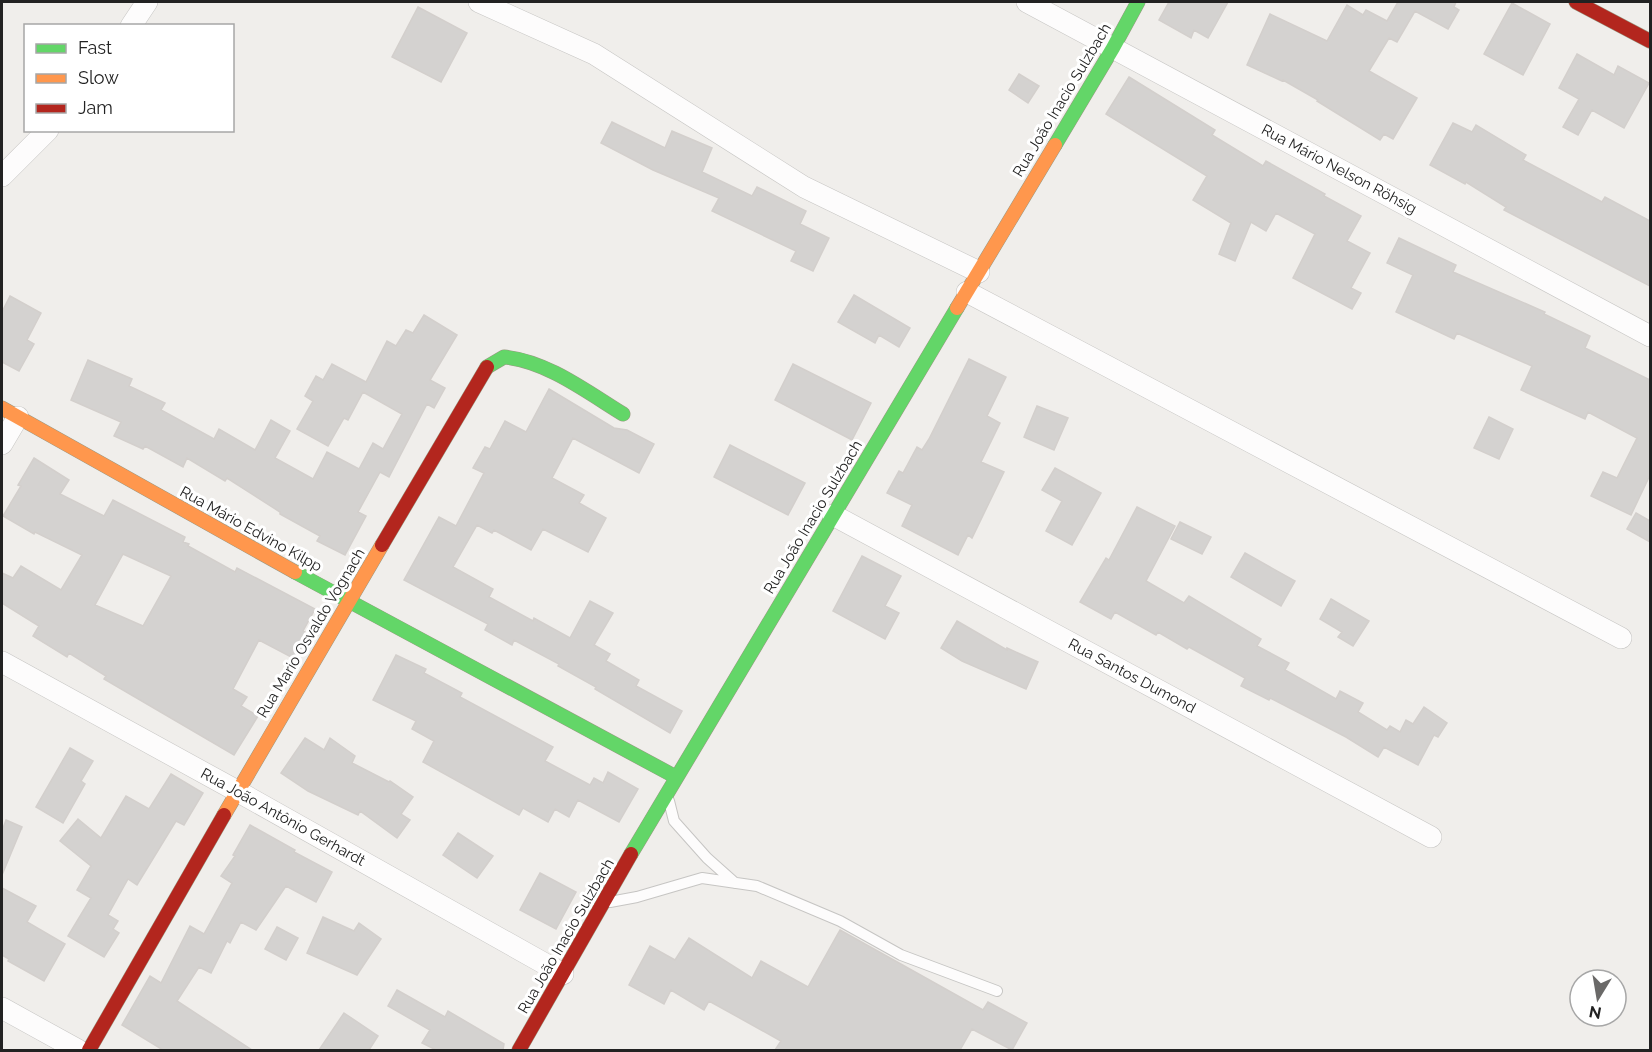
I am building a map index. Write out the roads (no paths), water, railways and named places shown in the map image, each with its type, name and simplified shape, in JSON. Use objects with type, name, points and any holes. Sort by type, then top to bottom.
[{"type":"street","points":[[132,24],[147,2]]},
{"type":"street","points":[[479,2],[594,54],[804,187],[979,272]]},
{"type":"street","name":"Rua Mário Nelson Röhsig","points":[[1027,2],[1650,336]]},
{"type":"street","name":"Rua João Inacio Sulzbach","points":[[519,1050],[676,777],[1113,48],[1138,2]]},
{"type":"street","points":[[1576,2],[1650,41]]},
{"type":"street","points":[[2,176],[46,132]]},
{"type":"street","points":[[967,292],[1621,638]]},
{"type":"street","name":"Rua Mario Osvaldo Vognach","points":[[89,1050],[237,791],[488,365],[502,357],[519,358],[538,365],[623,414]]},
{"type":"street","points":[[2,444],[10,412]]},
{"type":"street","name":"Rua Mário Edvino Kilpp","points":[[10,412],[348,602],[676,777]]},
{"type":"street","name":"Rua Santos Dumond","points":[[833,515],[1431,837]]},
{"type":"street","name":"Rua João Antônio Gerhardt","points":[[2,662],[563,974]]},
{"type":"street","points":[[2,1008],[78,1050]]},
{"type":"lane","points":[[667,794],[674,821],[707,858],[735,883]]},
{"type":"lane","points":[[603,904],[637,897],[702,878],[757,886],[840,921],[901,955],[997,990]]}]
